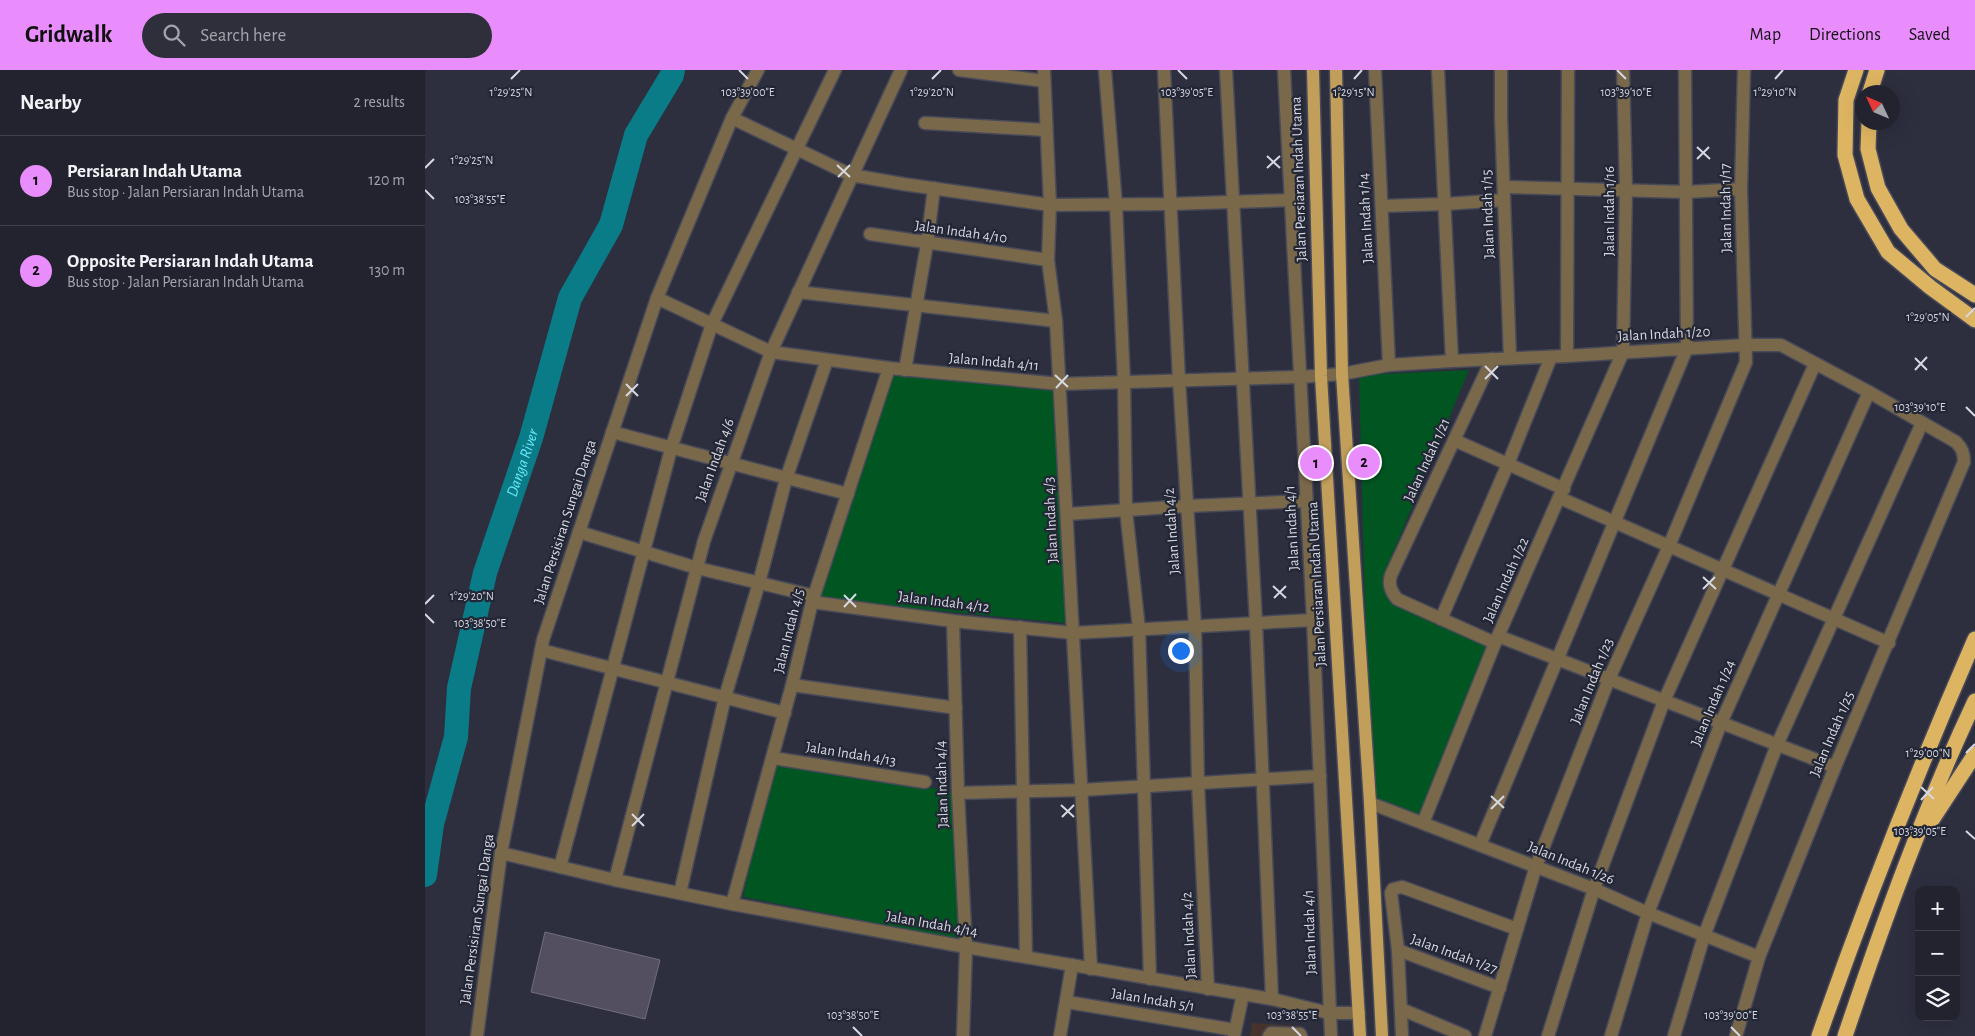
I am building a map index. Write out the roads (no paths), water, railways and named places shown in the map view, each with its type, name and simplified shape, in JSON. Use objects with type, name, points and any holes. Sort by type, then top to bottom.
[{"type":"highway","points":[[1856,70],[1846,100],[1845,155],[1857,199],[1888,252],[1930,287],[1975,320]]},
{"type":"highway","points":[[1872,85],[1877,70]]},
{"type":"highway","points":[[1869,130],[1868,149],[1878,188],[1901,228],[1935,269],[1975,295]]},
{"type":"highway","points":[[1819,1036],[1894,831],[1975,639]]},
{"type":"highway","points":[[1845,1036],[1872,956],[1912,851],[1937,787],[1975,701]]},
{"type":"highway","points":[[1912,851],[1975,754]]},
{"type":"main road","name":"Jalan Persiaran Indah Utama","points":[[1313,70],[1321,376],[1360,1036]]},
{"type":"main road","points":[[1336,70],[1343,374],[1370,803],[1382,1036]]},
{"type":"street","name":"Jalan Persisiran Sungai Danga","points":[[477,1036],[501,853],[541,650],[657,298],[732,118],[758,70]]},
{"type":"street","points":[[560,867],[671,448],[712,324],[835,70]]},
{"type":"street","name":"Jalan Indah 4/6","points":[[615,880],[704,540],[771,352],[901,70]]},
{"type":"street","points":[[959,70],[1044,75]]},
{"type":"street","points":[[1105,70],[1116,205],[1124,382],[1127,510],[1139,629],[1150,978]]},
{"type":"street","name":"Jalan Indah 4/2","points":[[1164,70],[1179,380],[1195,626],[1199,783],[1208,989]]},
{"type":"street","points":[[1226,70],[1256,623],[1272,999]]},
{"type":"street","name":"Jalan Indah 4/1","points":[[1284,70],[1313,620],[1331,1036]]},
{"type":"street","name":"Jalan Indah 1/14","points":[[1375,70],[1389,365]]},
{"type":"street","points":[[1438,70],[1452,361]]},
{"type":"street","name":"Jalan Indah 1/15","points":[[1501,70],[1510,358]]},
{"type":"street","points":[[1567,356],[1566,189],[1568,70]]},
{"type":"street","name":"Jalan Indah 1/16","points":[[1623,70],[1626,190],[1623,352]]},
{"type":"street","points":[[1480,845],[1687,348],[1685,70]]},
{"type":"street","name":"Jalan Indah 1/17","points":[[1745,70],[1741,189],[1746,345]]},
{"type":"street","name":"Jalan Indah 4/3","points":[[1044,75],[1050,205],[1048,260],[1056,321],[1060,384],[1091,969]]},
{"type":"street","points":[[732,118],[851,175],[934,188],[1050,205],[1291,200]]},
{"type":"street","points":[[925,123],[1046,130]]},
{"type":"street","points":[[905,370],[927,244],[934,188]]},
{"type":"street","points":[[1382,206],[1445,204],[1504,193],[1566,189],[1686,192],[1741,189]]},
{"type":"street","name":"Jalan Indah 4/10","points":[[870,234],[927,244],[1048,260]]},
{"type":"street","points":[[798,292],[1056,321]]},
{"type":"street","name":"Jalan Indah 4/11","points":[[657,298],[771,352],[905,370],[1060,384],[1299,378],[1343,374]]},
{"type":"street","name":"Jalan Indah 1/23","points":[[1485,1036],[1536,866],[1609,679],[1669,546],[1746,362],[1746,345]]},
{"type":"street","name":"Jalan Indah 1/20","points":[[1343,374],[1389,365],[1687,348],[1781,345],[1869,392],[1956,442],[1961,447]]},
{"type":"street","name":"Jalan Indah 1/22","points":[[1423,823],[1497,639],[1623,352]]},
{"type":"street","points":[[1551,357],[1508,464],[1441,619],[1558,659],[1835,768]]},
{"type":"street","name":"Jalan Indah 1/21","points":[[1441,619],[1397,599],[1391,591],[1389,582],[1391,574],[1492,359]]},
{"type":"street","points":[[679,893],[725,697],[759,583],[786,479],[827,360]]},
{"type":"street","points":[[1548,1036],[1594,888],[1664,701],[1815,364]]},
{"type":"street","name":"Jalan Indah 4/5","points":[[733,904],[785,713],[813,599],[889,368]]},
{"type":"street","name":"Jalan Indah 1/24","points":[[1611,1036],[1648,913],[1721,723],[1869,392]]},
{"type":"street","points":[[1674,1036],[1704,936],[1777,745],[1922,423]]},
{"type":"street","points":[[612,432],[731,465],[848,494]]},
{"type":"street","points":[[1454,440],[1508,464],[1615,522],[1889,643]]},
{"type":"street","name":"Jalan Indah 1/25","points":[[1736,1036],[1759,957],[1835,768],[1964,462],[1964,454],[1961,447]]},
{"type":"street","points":[[1067,514],[1306,501]]},
{"type":"street","name":"Jalan Indah 4/12","points":[[579,532],[697,568],[759,583],[813,599],[953,620],[1073,633],[1313,620]]},
{"type":"street","name":"Jalan Indah 4/4","points":[[953,620],[958,793],[966,947],[963,1036]]},
{"type":"street","points":[[1020,627],[1026,957]]},
{"type":"street","points":[[541,650],[785,713]]},
{"type":"street","points":[[792,685],[955,708]]},
{"type":"street","name":"Jalan Indah 4/13","points":[[773,758],[925,782]]},
{"type":"street","points":[[958,793],[1081,790],[1320,776]]},
{"type":"street","name":"Jalan Indah 1/26","points":[[1370,803],[1594,888],[1648,913],[1759,957]]},
{"type":"street","name":"Jalan Indah 4/14","points":[[501,853],[615,880],[733,904],[966,947],[1272,999],[1329,1013],[1359,1013]]},
{"type":"street","points":[[1402,1036],[1398,950],[1391,893],[1393,889],[1397,887],[1517,929]]},
{"type":"street","name":"Jalan Indah 1/27","points":[[1398,950],[1500,988]]},
{"type":"street","points":[[1060,1036],[1072,965]]},
{"type":"street","points":[[1234,1033],[1243,994]]},
{"type":"street","name":"Jalan Indah 5/1","points":[[1067,1002],[1234,1033]]},
{"type":"street","points":[[1401,1009],[1465,1036]]},
{"type":"street","points":[[1269,1036],[1271,1032],[1300,1034],[1301,1036]]},
{"type":"waterway","name":"Danga River","points":[[425,875],[432,824],[456,737],[459,688],[485,573],[531,438],[570,298],[611,225],[636,135],[672,75],[673,70]]},
{"type":"place","name":"Opposite Persiaran Indah Utama","points":[[1364,462]]},
{"type":"place","name":"Persiaran Indah Utama","points":[[1316,463]]}]
